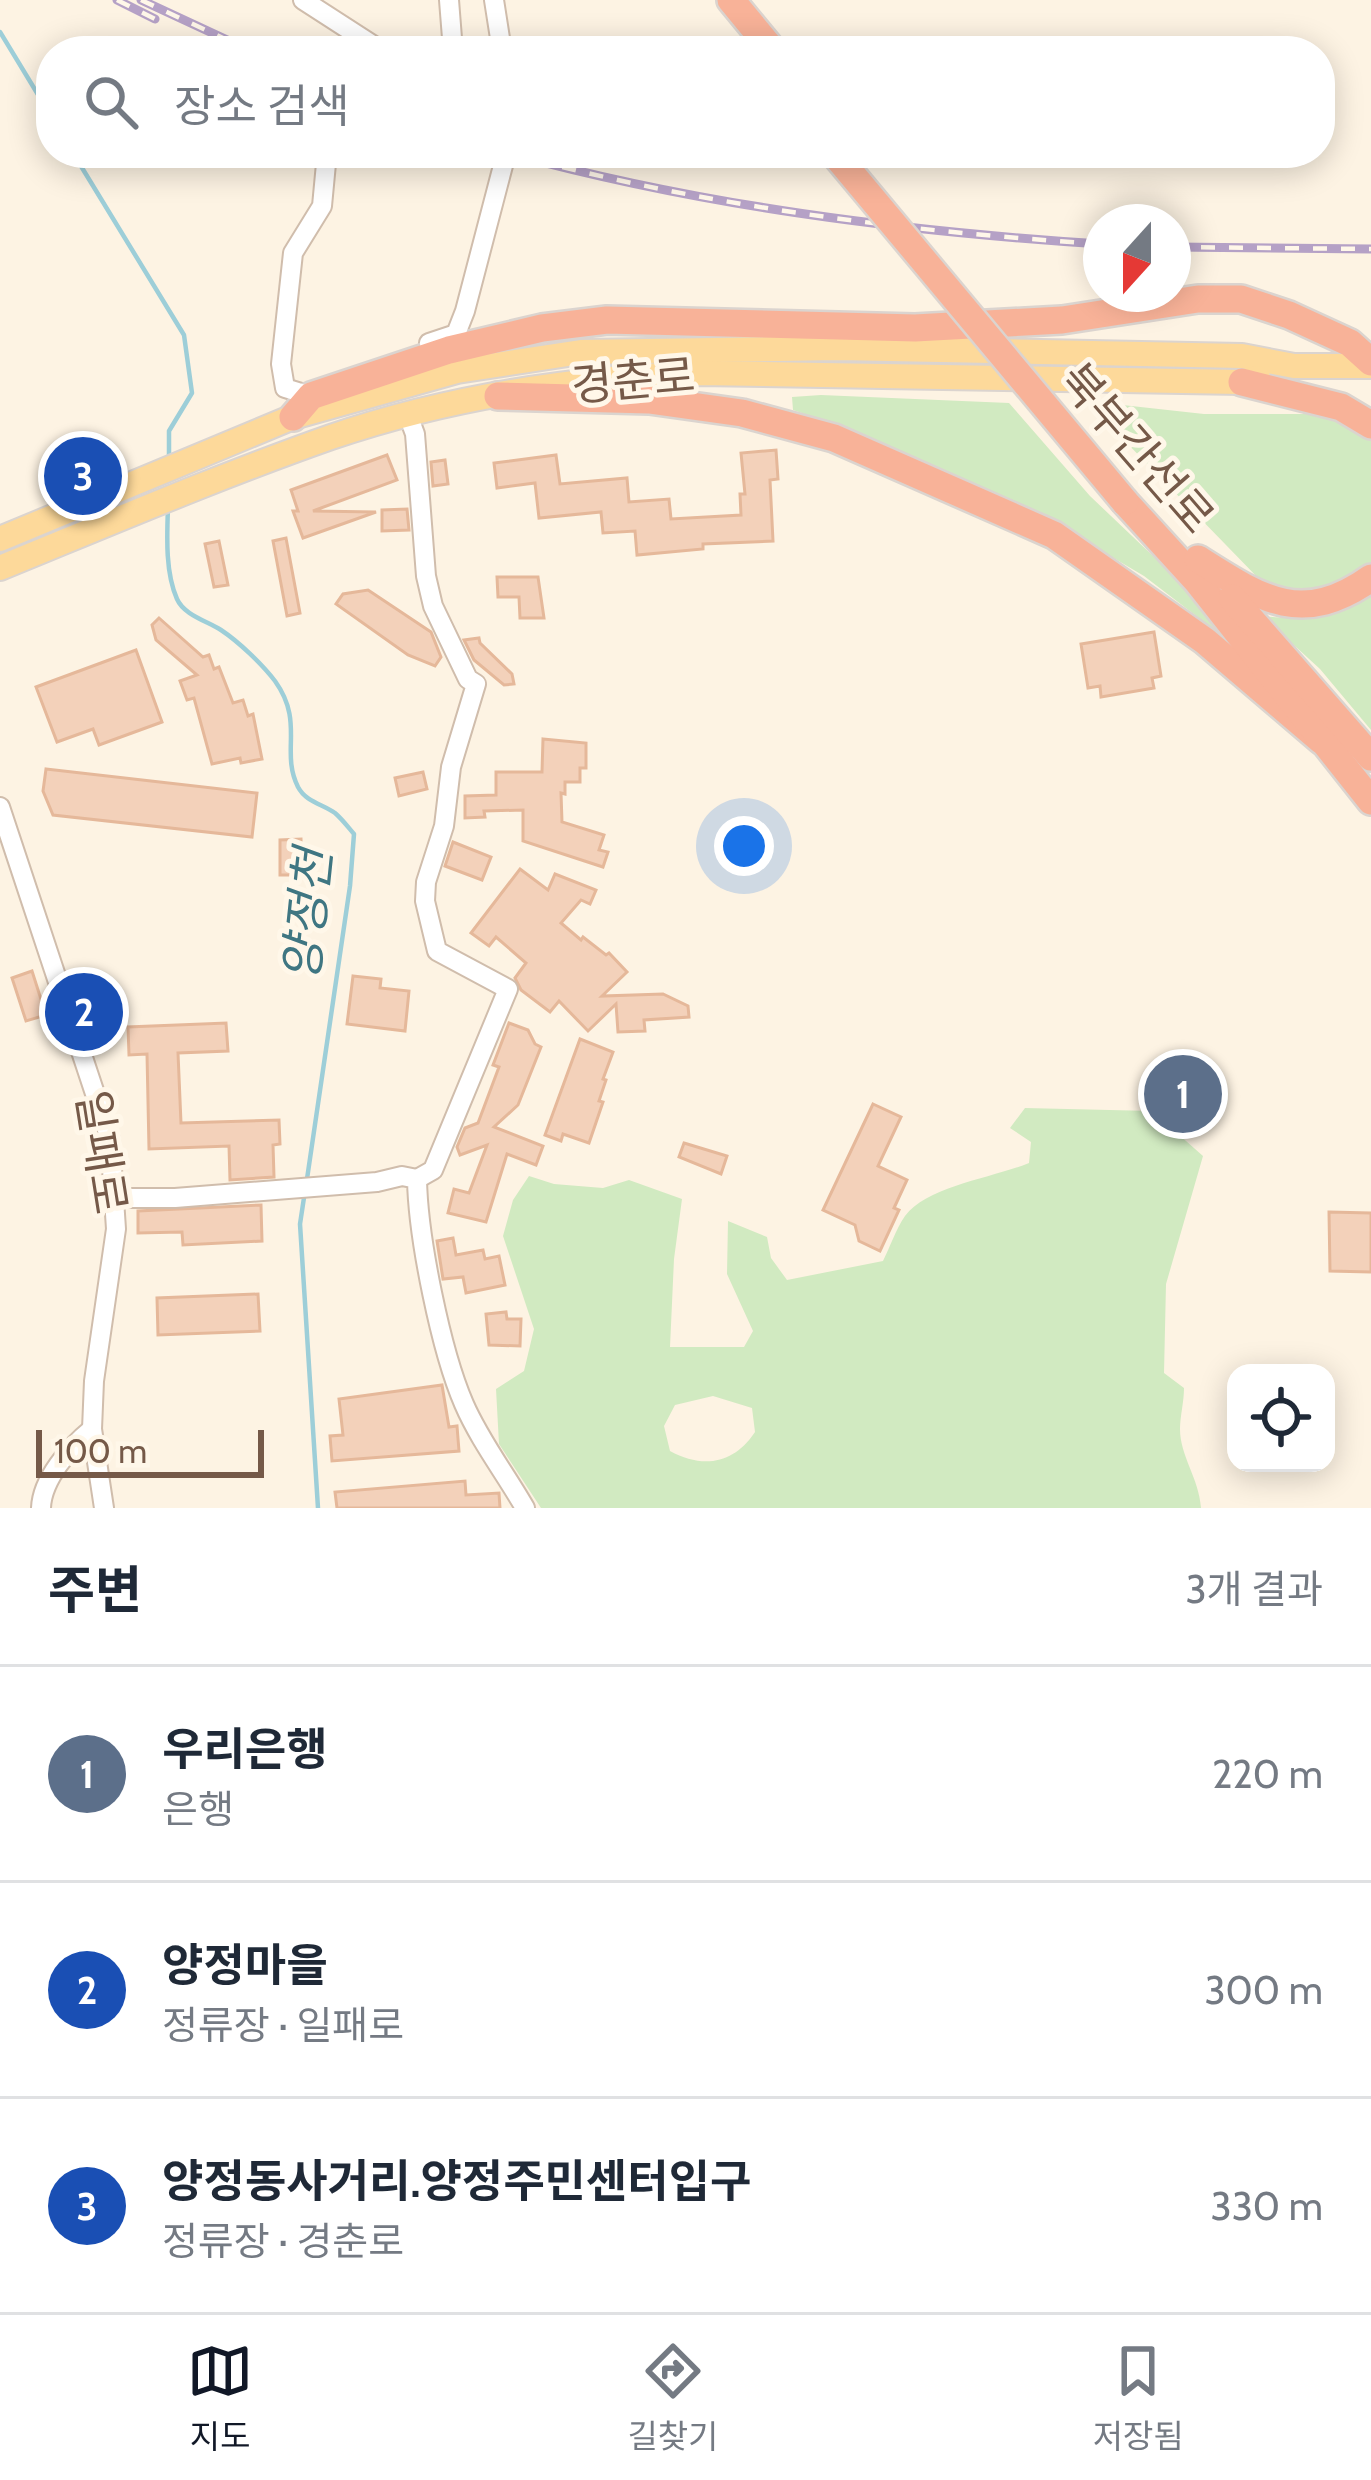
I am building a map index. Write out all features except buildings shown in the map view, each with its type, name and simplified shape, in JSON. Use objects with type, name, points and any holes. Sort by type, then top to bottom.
[{"type":"highway","points":[[708,0],[738,36]]},
{"type":"highway","points":[[731,0],[760,36]]},
{"type":"highway","name":"북부간선로","points":[[847,168],[1137,501],[1198,559],[1371,757]]},
{"type":"highway","name":"북부간선로","points":[[869,168],[1371,801]]},
{"type":"highway","points":[[302,406],[449,350],[542,328],[607,320],[915,328],[1062,320],[1198,299],[1241,299],[1350,344],[1371,364]]},
{"type":"highway","points":[[1242,382],[1341,407],[1371,425]]},
{"type":"highway","points":[[498,396],[649,400],[742,413],[834,438],[1054,535],[1205,641],[1321,740]]},
{"type":"highway","points":[[1198,559],[1253,594],[1280,604],[1345,597],[1371,578]]},
{"type":"main road","name":"경춘로","points":[[6,536],[202,454],[302,406],[457,371],[581,352],[668,348],[1242,356],[1294,366],[1371,364]]},
{"type":"main road","name":"경춘로","points":[[1,568],[333,437],[408,415],[612,376],[699,373],[1242,382],[1294,366]]},
{"type":"street","points":[[303,0],[359,36]]},
{"type":"street","points":[[449,0],[451,36]]},
{"type":"street","points":[[494,0],[500,36]]},
{"type":"street","points":[[326,168],[322,206],[292,253],[281,364],[285,388],[302,406],[318,380],[455,334],[502,168]]},
{"type":"street","points":[[114,1198],[175,1198],[402,1176],[416,1179],[433,1170],[508,989],[437,951],[429,925],[426,882],[476,684],[468,679],[433,606],[426,576],[415,434],[408,415]]},
{"type":"street","name":"일패로","points":[[0,807],[106,1122],[116,1229],[94,1382],[92,1429],[104,1508]]},
{"type":"street","points":[[416,1179],[431,1283],[459,1389],[488,1450],[524,1508]]},
{"type":"street","points":[[41,1508],[41,1493],[74,1443],[92,1429]]},
{"type":"green space","points":[[792,397],[1009,403],[1090,496],[1173,575],[1225,638],[1144,576],[1056,524],[840,426],[793,410]]},
{"type":"green space","points":[[1086,401],[1204,414],[1333,414],[1371,434],[1371,568],[1318,590],[1290,590],[1261,581]]},
{"type":"green space","points":[[1371,592],[1371,730],[1320,669],[1262,616],[1319,615]]},
{"type":"green space","points":[[1025,1108],[1152,1111],[1203,1156],[1166,1284],[1164,1373],[1184,1388],[1181,1439],[1201,1508],[541,1508],[499,1444],[496,1389],[524,1371],[534,1329],[503,1236],[513,1200],[529,1176],[554,1184],[603,1188],[629,1180],[682,1199],[670,1347],[744,1347],[753,1331],[727,1274],[728,1221],[767,1237],[771,1258],[787,1280],[883,1261],[902,1221],[915,1206],[945,1190],[1029,1163],[1031,1142],[1010,1128]],"holes":[[[713,1396],[752,1408],[755,1432],[728,1457],[694,1460],[670,1451],[664,1426],[675,1405]]]},
{"type":"waterway","name":"양정천","points":[[0,32],[36,91]]},
{"type":"waterway","name":"양정천","points":[[82,168],[184,335],[192,393],[169,431],[169,460]]},
{"type":"waterway","name":"양정천","points":[[168,507],[169,565],[180,605],[235,641],[275,681],[289,710],[291,761],[298,787],[335,813],[354,834],[307,1179]]},
{"type":"waterway","name":"양정천","points":[[305,1191],[300,1224],[318,1508]]},
{"type":"railway","points":[[117,0],[155,19]]},
{"type":"railway","points":[[141,0],[219,36]]},
{"type":"railway","points":[[566,168],[802,214],[1083,243]]},
{"type":"railway","points":[[1191,247],[1371,249]]},
{"type":"place","name":"양정동사거리.양정주민센터입구","points":[[83,476]]},
{"type":"place","name":"양정마을","points":[[84,1012]]},
{"type":"place","name":"우리은행","points":[[1183,1094]]}]
